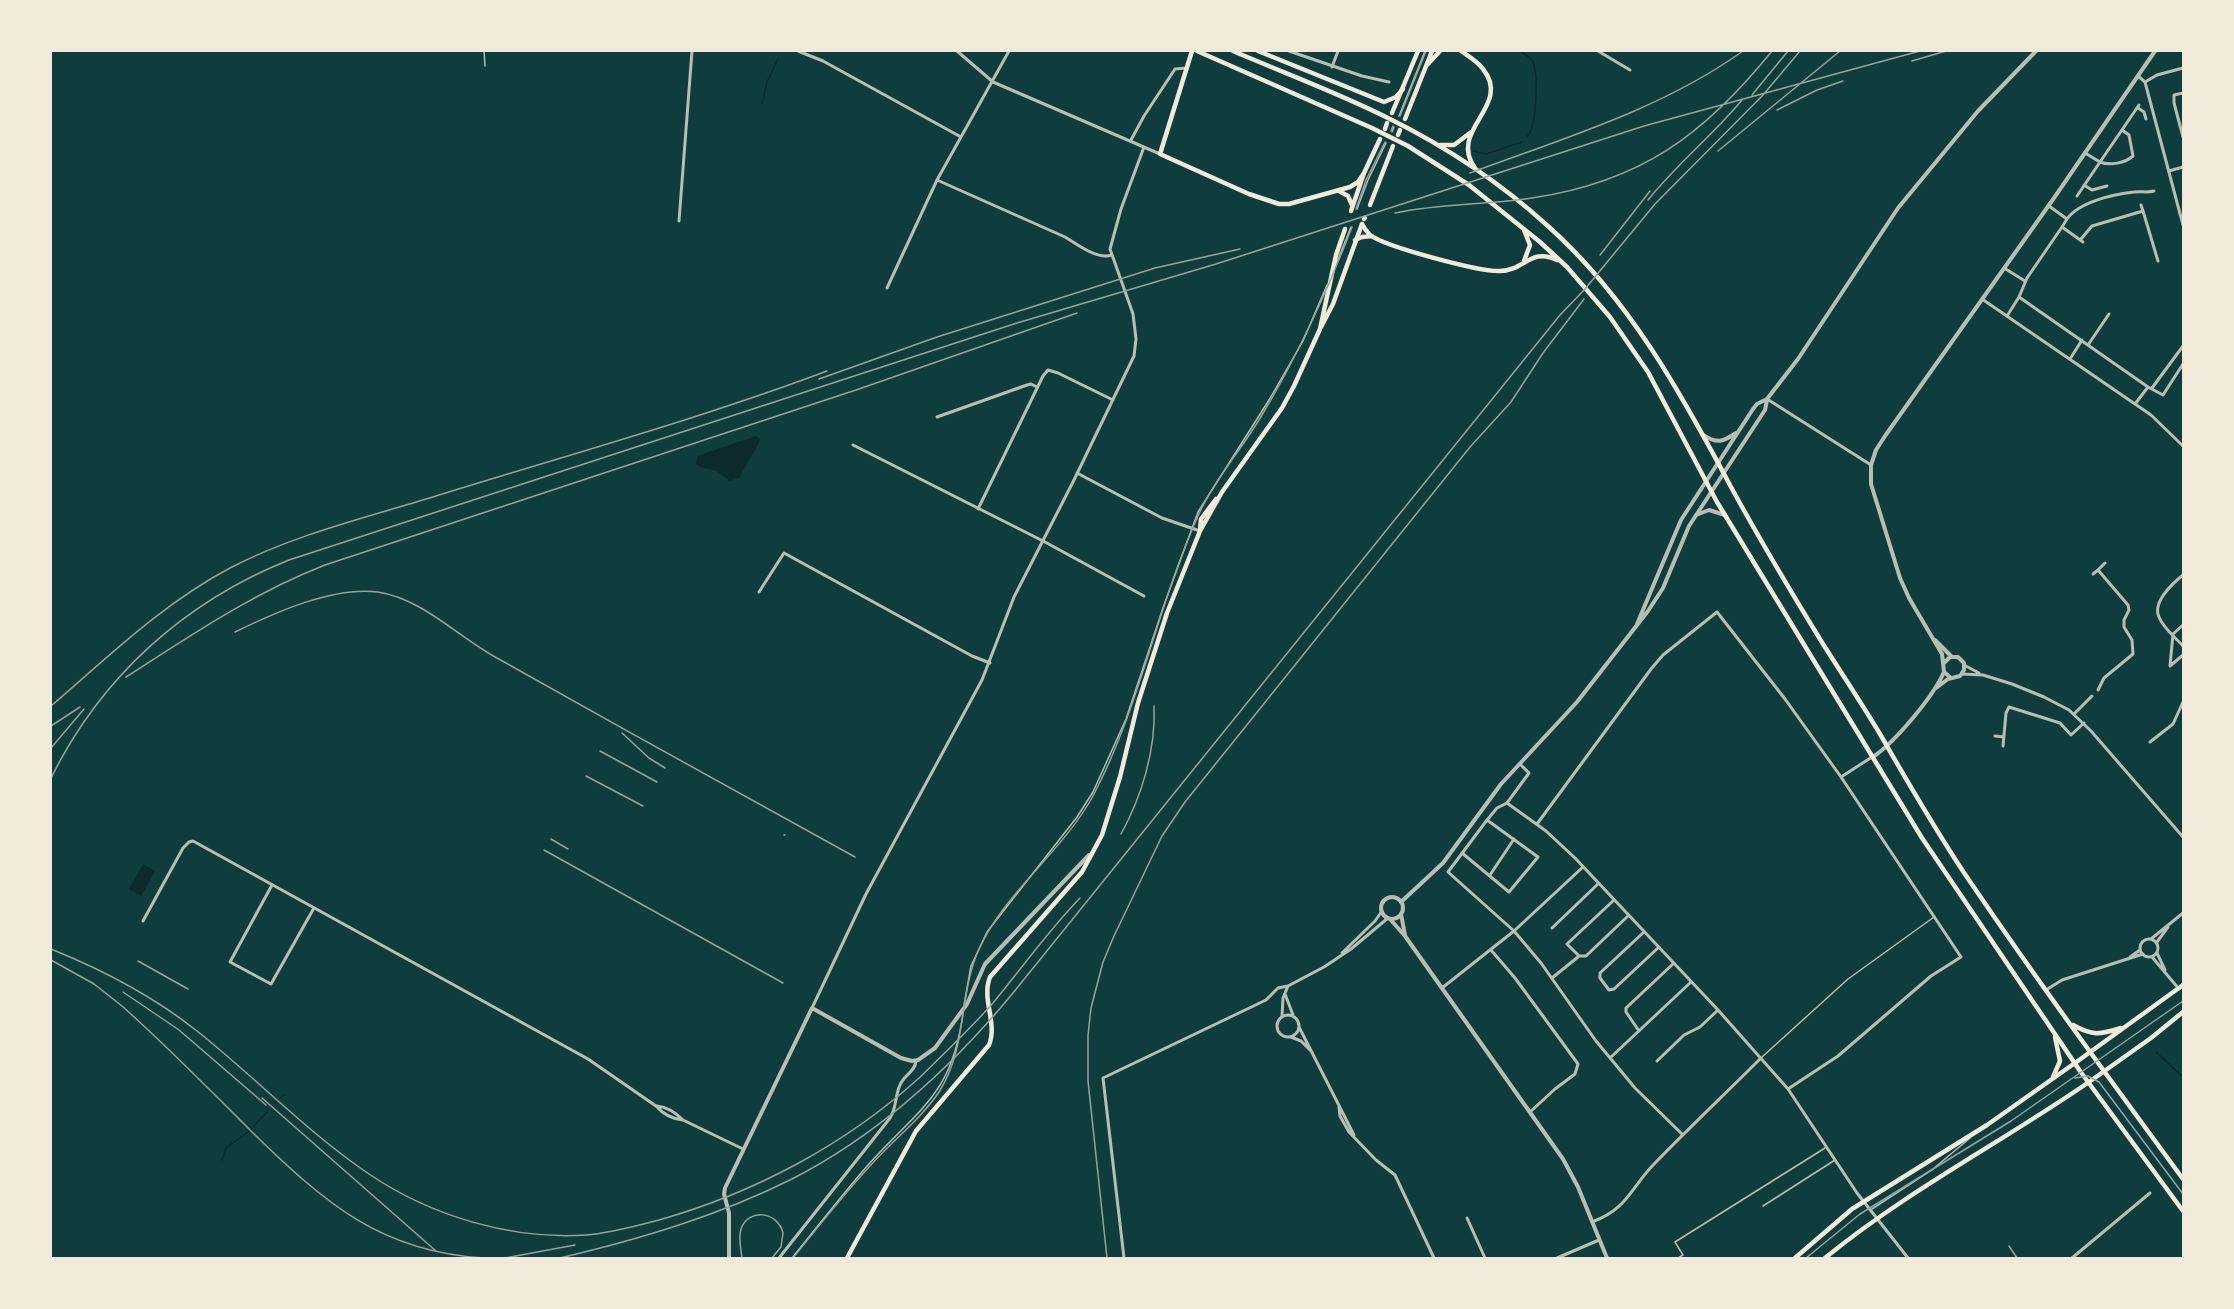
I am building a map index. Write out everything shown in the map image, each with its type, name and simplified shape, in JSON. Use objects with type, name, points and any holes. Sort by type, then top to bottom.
[{"type":"main road","points":[[1364,173],[1354,186],[1289,204],[1279,204],[1249,194],[1160,154],[1187,68],[1195,51],[1372,129],[1422,154],[1469,185],[1521,225],[1567,267],[1610,317],[1648,372],[1725,515],[1929,848],[2075,1063],[2183,1211]]},
{"type":"main road","points":[[1233,51],[1387,117],[1477,170],[1529,209],[1573,250],[1622,306],[1661,363],[1812,626],[1935,828],[2046,990],[2183,1179]]},
{"type":"main road","points":[[1258,51],[1384,102],[1396,97],[1402,89]]},
{"type":"main road","points":[[1392,113],[1418,51]]},
{"type":"main road","points":[[1405,119],[1432,51]]},
{"type":"main road","points":[[1428,64],[1440,51]]},
{"type":"main road","points":[[1436,144],[1454,145],[1461,141],[1473,129],[1486,109],[1491,89],[1485,71],[1461,51]]},
{"type":"main road","points":[[1473,129],[1467,152],[1477,170]]},
{"type":"main road","points":[[1353,208],[1364,173],[1380,139]]},
{"type":"main road","points":[[1370,205],[1393,146]]},
{"type":"main road","points":[[1339,191],[1348,196],[1353,208]]},
{"type":"main road","points":[[847,1258],[916,1131],[988,1048],[992,1039],[987,986],[990,977],[1082,872],[1092,853],[1109,817],[1135,712],[1167,613],[1200,531],[1222,492],[1288,396],[1332,306],[1364,220],[1372,236]]},
{"type":"main road","points":[[1520,265],[1528,254],[1530,245],[1521,225]]},
{"type":"main road","points":[[1320,329],[1345,229]]},
{"type":"main road","points":[[1355,240],[1372,236],[1396,247],[1498,272],[1511,270],[1533,257],[1542,256],[1554,258],[1567,267]]},
{"type":"main road","points":[[1796,1258],[1848,1212],[1975,1133],[2181,987]]},
{"type":"main road","points":[[1825,1258],[1877,1218],[1926,1185],[2022,1127],[2104,1072],[2183,1012]]},
{"type":"main road","points":[[2070,1023],[2085,1032],[2095,1034],[2127,1026]]},
{"type":"main road","points":[[2050,1082],[2060,1061],[2054,1031]]},
{"type":"street","points":[[679,221],[692,51]]},
{"type":"street","points":[[798,51],[823,61],[961,137]]},
{"type":"street","points":[[957,51],[993,82],[1160,154]]},
{"type":"street","points":[[886,288],[937,180],[1009,51]]},
{"type":"street","points":[[1290,51],[1332,67],[1389,82]]},
{"type":"street","points":[[1332,67],[1338,51]]},
{"type":"street","points":[[1598,51],[1630,70]]},
{"type":"street","points":[[1637,624],[1681,520],[1757,404],[1767,399],[1798,359],[1898,208],[1978,111],[2036,51]]},
{"type":"street","points":[[1841,777],[1887,747],[1934,691],[1944,672],[1942,654],[1900,578],[1871,484],[1870,465],[1876,450],[2049,206],[2155,51]]},
{"type":"street","points":[[1131,140],[1175,69],[1187,68]]},
{"type":"street","points":[[2145,82],[2157,75],[2183,68]]},
{"type":"street","points":[[2138,76],[2145,82],[2183,225]]},
{"type":"street","points":[[2183,93],[2174,95],[2174,103],[2183,137]]},
{"type":"street","points":[[2077,196],[2138,106],[2144,112],[2146,119]]},
{"type":"street","points":[[2085,153],[2100,162],[2112,164],[2132,157],[2129,135],[2122,130]]},
{"type":"street","points":[[729,1258],[729,1213],[724,1194],[742,1149],[866,894],[990,663],[1008,608],[1134,356],[1136,341],[1133,314],[1110,249],[1144,147]]},
{"type":"street","points":[[2169,171],[2183,168]]},
{"type":"street","points":[[937,180],[1065,237],[1097,254],[1104,257],[1112,255]]},
{"type":"street","points":[[2084,185],[2092,190],[2107,186]]},
{"type":"street","points":[[2138,191],[2139,196]]},
{"type":"street","points":[[2007,316],[2019,297],[2025,281],[2074,210],[2081,206],[2138,191],[2154,191]]},
{"type":"street","points":[[2141,205],[2158,261]]},
{"type":"street","points":[[2049,206],[2067,219]]},
{"type":"street","points":[[2062,227],[2082,241],[2092,226],[2143,211]]},
{"type":"street","points":[[2004,268],[2025,281]]},
{"type":"street","points":[[2019,297],[2163,395],[2183,364]]},
{"type":"street","points":[[1982,299],[2158,420],[2183,446]]},
{"type":"street","points":[[2088,345],[2109,314]]},
{"type":"street","points":[[2070,359],[2082,340]]},
{"type":"street","points":[[2135,404],[2183,346]]},
{"type":"street","points":[[978,509],[1045,372],[1050,370],[1113,400]]},
{"type":"street","points":[[937,417],[1031,384],[1037,387]]},
{"type":"street","points":[[1767,399],[1870,465]]},
{"type":"street","points":[[1401,902],[1443,863],[1501,784],[1577,702],[1658,597],[1684,534],[1765,410],[1767,399]]},
{"type":"street","points":[[1703,435],[1717,442],[1724,441],[1739,431]]},
{"type":"street","points":[[853,445],[1144,596]]},
{"type":"street","points":[[1077,473],[1162,518],[1200,531]]},
{"type":"street","points":[[1695,516],[1709,510],[1725,515]]},
{"type":"street","points":[[759,592],[784,553],[972,656],[990,663]]},
{"type":"street","points":[[2093,574],[2105,564]]},
{"type":"street","points":[[1661,569],[1663,575],[1669,573]]},
{"type":"street","points":[[2098,570],[2128,605],[2129,610],[2124,620],[2124,627],[2132,640],[2133,654],[2104,678],[2098,690]]},
{"type":"street","points":[[2183,575],[2167,588],[2158,609],[2160,620],[2183,646]]},
{"type":"street","points":[[1537,824],[1652,669],[1664,655],[1717,612],[1785,699],[1841,777],[1961,957],[1931,976],[1838,1056],[1788,1089]]},
{"type":"street","points":[[2183,625],[2173,634],[2170,666],[2183,655]]},
{"type":"street","points":[[1932,636],[1952,656],[1960,658],[1964,666],[2058,703],[2074,714],[2183,837]]},
{"type":"street","points":[[1944,663],[1952,656]]},
{"type":"street","points":[[1962,675],[1964,666]]},
{"type":"street","points":[[1944,672],[1951,678]]},
{"type":"street","points":[[1934,691],[1951,678],[1962,675],[1983,675]]},
{"type":"street","points":[[2074,714],[2092,696]]},
{"type":"street","points":[[2150,742],[2173,724],[2183,702]]},
{"type":"street","points":[[2003,746],[2006,713],[2009,707],[2058,722],[2071,735],[2084,723]]},
{"type":"street","points":[[1995,736],[2004,737]]},
{"type":"street","points":[[1520,763],[1529,773],[1507,803],[1497,808],[1487,820],[1448,872],[1514,931],[1610,1058],[1635,1088],[1683,1136]]},
{"type":"street","points":[[1507,803],[1565,848],[1761,1058],[1788,1089],[1870,1210],[1908,1258]]},
{"type":"street","points":[[1462,853],[1509,892],[1538,858],[1487,820]]},
{"type":"street","points":[[1490,875],[1515,839]]},
{"type":"street","points":[[143,921],[189,842],[197,843],[588,1059],[656,1106],[663,1106],[683,1120],[742,1149]]},
{"type":"street","points":[[812,1008],[901,1058],[916,1061],[925,1057],[935,1048],[967,1004],[985,964],[1066,877],[1092,853]]},
{"type":"street","points":[[1442,988],[1514,931],[1583,867]]},
{"type":"street","points":[[1552,928],[1599,883]]},
{"type":"street","points":[[272,885],[230,962],[250,973],[271,984],[314,908]]},
{"type":"street","points":[[1341,954],[1375,921],[1382,911],[1382,904],[1389,897],[1401,902],[1405,936]]},
{"type":"street","points":[[1579,956],[1567,944],[1614,899]]},
{"type":"street","points":[[1382,911],[1405,936],[1571,1173],[1607,1258]]},
{"type":"street","points":[[2141,952],[2142,942],[2151,939],[2183,913]]},
{"type":"street","points":[[1124,1258],[1103,1078],[1266,1000],[1278,988],[1288,986],[1324,967],[1351,949],[1389,918],[1396,918],[1401,914]]},
{"type":"street","points":[[1551,978],[1579,956],[1586,956],[1629,915]]},
{"type":"street","points":[[2157,942],[2171,923]]},
{"type":"street","points":[[1644,932],[1600,973],[1600,978],[1610,990],[1614,989],[1659,947]]},
{"type":"street","points":[[2151,939],[2157,942],[2159,948],[2152,957]]},
{"type":"street","points":[[1491,950],[1515,978],[1578,1064],[1575,1074],[1530,1112]]},
{"type":"street","points":[[2046,990],[2062,981],[2128,959],[2141,952]]},
{"type":"street","points":[[2141,952],[2152,957],[2181,987]]},
{"type":"street","points":[[2157,953],[2166,972]]},
{"type":"street","points":[[1639,1031],[1626,1012],[1626,1008],[1674,963]]},
{"type":"street","points":[[1610,1058],[1691,982]]},
{"type":"street","points":[[1288,986],[1282,1016],[1277,1024],[1278,1031],[1283,1036],[1301,1041],[1312,1051]]},
{"type":"street","points":[[1285,994],[1339,1107],[1345,1126],[1376,1160],[1395,1175],[1434,1258]]},
{"type":"street","points":[[1657,1060],[1684,1035],[1700,1027],[1718,1010]]},
{"type":"street","points":[[1282,1016],[1294,1017]]},
{"type":"street","points":[[1290,1037],[1296,1034],[1299,1027]]},
{"type":"street","points":[[1592,1222],[1611,1214],[1620,1207],[1646,1173],[1761,1058]]},
{"type":"street","points":[[779,1258],[890,1118],[895,1110],[900,1084],[915,1068],[916,1061]]},
{"type":"street","points":[[2072,1258],[2150,1193]]},
{"type":"street","points":[[1467,1218],[1485,1258]]},
{"type":"street","points":[[1557,1258],[1599,1240]]},
{"type":"lane","points":[[484,51],[485,66]]},
{"type":"lane","points":[[1399,116],[1425,51]]},
{"type":"lane","points":[[1392,132],[1394,127]]},
{"type":"lane","points":[[1353,208],[1386,143]]},
{"type":"lane","points":[[792,1258],[883,1150],[922,1112],[945,1077],[955,1054],[965,992],[973,961],[987,932],[1081,811],[1093,792],[1126,719],[1164,605],[1205,499],[1260,416],[1297,351],[1351,227]]},
{"type":"lane","points":[[1761,1058],[1838,987],[1934,916]]},
{"type":"lane","points":[[1870,1210],[1939,1164],[1975,1133]]},
{"type":"lane","points":[[1678,1258],[1683,1255],[1675,1242],[1828,1147]]},
{"type":"lane","points":[[1764,1206],[1836,1160]]},
{"type":"water","points":[[756,436],[760,439],[759,443],[739,478],[730,481],[716,471],[696,464],[697,456]]},
{"type":"water","points":[[143,864],[155,871],[141,896],[129,889]]},
{"type":"waterway","points":[[1520,51],[1532,60],[1536,76],[1535,111],[1527,137]]},
{"type":"waterway","points":[[762,104],[767,82],[778,59]]},
{"type":"waterway","points":[[1473,151],[1486,154],[1522,142]]},
{"type":"waterway","points":[[2156,1052],[2183,1077]]},
{"type":"waterway","points":[[279,1099],[284,1095]]},
{"type":"waterway","points":[[222,1160],[226,1148],[248,1132],[267,1112]]},
{"type":"tram line","points":[[1400,116],[1426,51]]},
{"type":"tram line","points":[[1391,131],[1393,126]]},
{"type":"tram line","points":[[1356,209],[1366,180],[1385,142]]},
{"type":"tram line","points":[[793,1258],[860,1177],[923,1112],[939,1092],[955,1057],[968,985],[979,949],[990,928],[1004,909],[1081,816],[1093,796],[1123,728],[1171,586],[1198,516],[1212,490],[1262,415],[1288,369],[1322,299],[1352,227]]},
{"type":"tram line","points":[[1806,1258],[1860,1214],[2011,1121],[2183,1001]]},
{"type":"tram line","points":[[2075,1078],[2088,1076],[2099,1082],[2183,1194]]},
{"type":"tram line","points":[[742,1258],[741,1229],[750,1217],[756,1215],[775,1220],[783,1233],[781,1247],[772,1258]]},
{"type":"tram line","points":[[2009,1246],[2017,1258]]},
{"type":"railway","points":[[1470,173],[1646,106],[1679,90],[1743,51]]},
{"type":"railway","points":[[1395,213],[1429,207],[1532,198],[1606,180],[1668,150],[1695,130],[1722,107],[1772,51]]},
{"type":"railway","points":[[1752,95],[1788,51]]},
{"type":"railway","points":[[560,1258],[678,1225],[736,1204],[792,1179],[854,1142],[884,1120],[939,1073],[1013,993],[1560,315],[1585,289],[1655,204],[1763,95],[1800,51]]},
{"type":"railway","points":[[1718,151],[1840,51]]},
{"type":"railway","points":[[51,778],[71,741],[95,707],[149,647],[181,621],[215,598],[251,577],[289,560],[1017,323],[1216,264],[1644,126],[1920,51]]},
{"type":"railway","points":[[1912,61],[1946,51]]},
{"type":"railway","points":[[1777,110],[1817,90],[1843,81]]},
{"type":"railway","points":[[1648,200],[1742,100]]},
{"type":"railway","points":[[1600,255],[1650,191]]},
{"type":"railway","points":[[819,379],[937,337],[1155,268],[1240,249]]},
{"type":"railway","points":[[1107,1258],[1088,1081],[1088,1035],[1091,1008],[1103,962],[1162,836],[1185,802],[1470,447],[1511,402],[1543,353],[1584,299]]},
{"type":"railway","points":[[126,677],[247,602],[325,565],[859,389],[1077,313]]},
{"type":"railway","points":[[51,706],[115,650],[181,598],[230,568],[280,545],[682,421],[827,371]]},
{"type":"railway","points":[[235,632],[286,609],[323,597],[361,591],[394,596],[425,610],[497,658],[855,857]]},
{"type":"railway","points":[[1121,834],[1129,819],[1146,772],[1153,739],[1154,706]]},
{"type":"railway","points":[[51,726],[80,707]]},
{"type":"railway","points":[[51,748],[84,709]]},
{"type":"railway","points":[[622,733],[649,758],[665,768]]},
{"type":"railway","points":[[600,751],[657,782]]},
{"type":"railway","points":[[586,776],[643,806]]},
{"type":"railway","points":[[551,839],[568,849]]},
{"type":"railway","points":[[544,850],[783,983]]},
{"type":"railway","points":[[51,949],[90,966],[163,1006],[219,1049],[346,1158],[393,1189],[445,1213],[501,1229],[558,1236],[586,1235],[659,1220],[729,1196],[797,1164],[861,1125],[919,1078],[966,1032],[1080,898]]},
{"type":"railway","points":[[51,960],[94,984],[122,1006],[304,1181],[356,1219],[414,1246],[447,1254],[484,1258]]},
{"type":"railway","points":[[138,961],[188,989]]},
{"type":"railway","points":[[123,992],[179,1030],[266,1105]]},
{"type":"railway","points":[[262,1098],[436,1251]]},
{"type":"railway","points":[[505,1258],[575,1245]]}]
